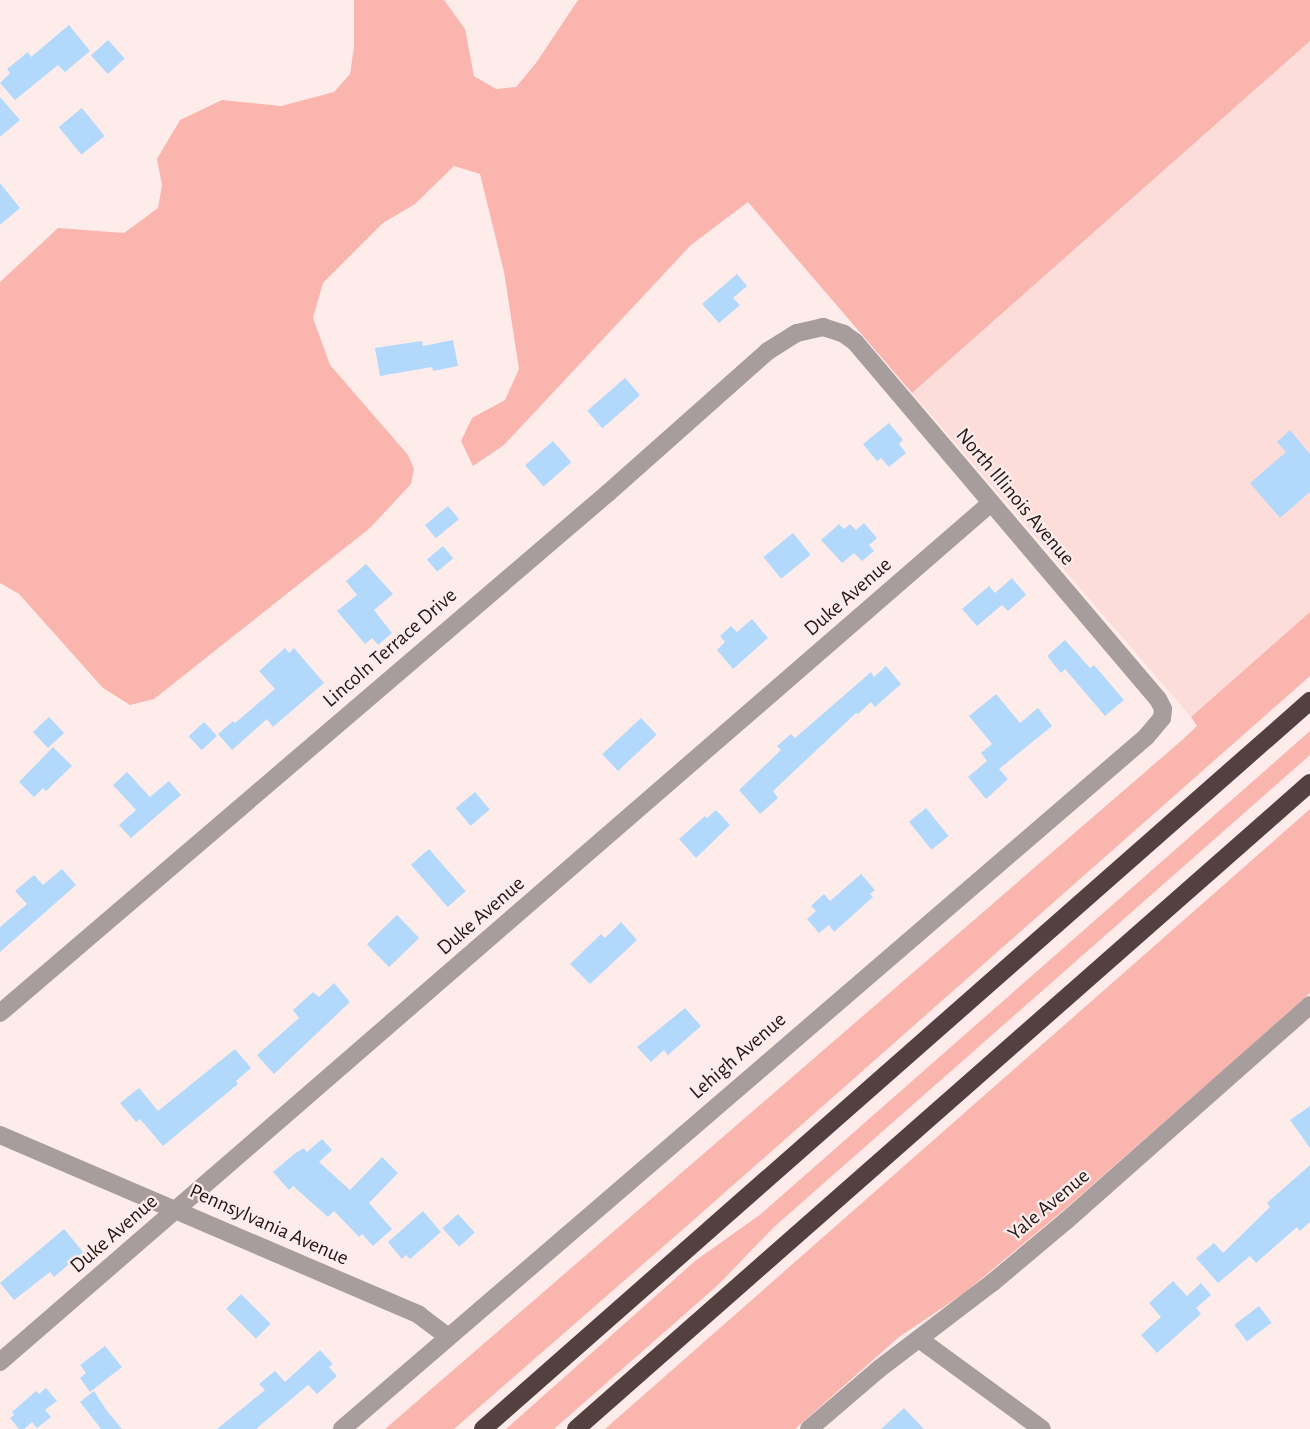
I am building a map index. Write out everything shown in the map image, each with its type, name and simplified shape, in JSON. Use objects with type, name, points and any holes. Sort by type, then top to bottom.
[{"type":"highway","points":[[483,1429],[1310,701]]},
{"type":"highway","points":[[576,1429],[1310,783]]},
{"type":"street","name":"North Illinois Avenue","points":[[815,328],[832,329],[855,342],[1158,699],[1163,709],[1162,718]]},
{"type":"street","name":"Lincoln Terrace Drive","points":[[0,1013],[608,493],[768,351],[797,333],[815,328]]},
{"type":"street","name":"Duke Avenue","points":[[0,1362],[991,503]]},
{"type":"street","name":"Lehigh Avenue","points":[[342,1429],[1146,737],[1162,718]]},
{"type":"street","name":"Yale Avenue","points":[[809,1429],[879,1369],[992,1283],[1066,1221],[1310,1005]]},
{"type":"street","name":"Pennsylvania Avenue","points":[[0,1135],[419,1315],[448,1337]]},
{"type":"street","points":[[919,1339],[1042,1429]]},
{"type":"shaded area","points":[[354,0],[444,0],[465,29],[474,76],[496,89],[516,87],[536,63],[578,0],[1310,0],[1310,41],[912,393],[748,202],[691,245],[504,445],[473,466],[461,441],[472,418],[505,400],[519,369],[504,272],[480,174],[454,166],[415,204],[383,223],[323,283],[313,318],[330,365],[408,455],[414,469],[411,484],[370,528],[154,699],[130,705],[103,688],[19,594],[0,583],[0,282],[58,228],[124,233],[158,208],[162,185],[157,159],[180,120],[222,100],[281,106],[334,92],[350,74],[354,47]]},
{"type":"shaded area","points":[[1310,41],[1310,612],[1191,717],[912,393]]},
{"type":"shaded area","points":[[1310,612],[1310,676],[454,1429],[385,1429],[1181,741],[1197,726],[1191,717]]},
{"type":"shaded area","points":[[1310,731],[1310,755],[774,1227],[718,1285],[554,1429],[506,1429],[695,1261],[761,1214]]},
{"type":"shaded area","points":[[1310,809],[1310,993],[1220,1073],[1065,1209],[963,1294],[899,1337],[795,1429],[605,1429]]},
{"type":"building","points":[[69,25],[90,51],[65,72],[58,65],[15,100],[0,83],[10,73],[7,69],[28,52],[31,57]]},
{"type":"building","points":[[108,40],[125,59],[108,74],[91,55]]},
{"type":"building","points":[[0,97],[20,120],[0,137]]},
{"type":"building","points":[[82,108],[105,136],[81,155],[59,127]]},
{"type":"building","points":[[0,183],[20,208],[0,225]]},
{"type":"building","points":[[737,274],[747,286],[733,298],[740,305],[719,323],[702,304]]},
{"type":"building","points":[[453,340],[458,366],[433,371],[432,367],[380,376],[375,348],[422,341],[423,346]]},
{"type":"building","points":[[625,378],[640,395],[602,428],[587,411]]},
{"type":"building","points":[[889,423],[903,440],[899,444],[906,453],[889,467],[881,458],[877,461],[863,444]]},
{"type":"building","points":[[1290,430],[1310,454],[1310,492],[1280,518],[1250,483],[1286,452],[1277,442]]},
{"type":"building","points":[[553,441],[571,462],[543,486],[525,465]]},
{"type":"building","points":[[448,506],[459,519],[436,538],[425,525]]},
{"type":"building","points":[[864,523],[877,538],[869,545],[874,551],[862,561],[854,553],[842,563],[821,540],[839,524],[844,529],[850,524],[856,530]]},
{"type":"building","points":[[793,533],[811,555],[781,579],[763,557]]},
{"type":"building","points":[[443,546],[453,558],[437,572],[427,559]]},
{"type":"building","points":[[366,564],[393,594],[374,610],[392,633],[378,645],[372,638],[365,644],[337,611],[357,595],[346,581]]},
{"type":"building","points":[[1012,578],[1026,595],[1008,611],[1002,605],[977,626],[962,609],[989,586],[995,593]]},
{"type":"building","points":[[752,619],[768,638],[733,669],[717,650],[725,642],[720,636],[731,626],[737,632]]},
{"type":"building","points":[[1065,640],[1090,668],[1094,665],[1124,700],[1105,716],[1065,669],[1061,673],[1047,656]]},
{"type":"building","points":[[285,648],[289,653],[294,648],[324,683],[273,727],[267,719],[232,750],[218,734],[233,721],[235,723],[275,689],[259,671]]},
{"type":"building","points":[[886,666],[901,684],[875,707],[871,702],[858,714],[856,713],[773,791],[778,798],[760,814],[739,790],[781,750],[777,746],[791,734],[795,738],[871,672],[874,677]]},
{"type":"building","points":[[996,694],[1020,723],[1038,708],[1052,726],[999,769],[1008,779],[986,799],[968,777],[987,761],[981,753],[992,744],[969,716]]},
{"type":"building","points":[[49,717],[64,733],[48,748],[33,732]]},
{"type":"building","points":[[641,718],[657,735],[618,771],[602,754]]},
{"type":"building","points":[[204,722],[217,736],[202,750],[189,736]]},
{"type":"building","points":[[53,747],[72,766],[46,791],[43,788],[34,797],[19,782]]},
{"type":"building","points":[[127,772],[150,797],[169,781],[181,795],[131,838],[119,825],[136,810],[113,785]]},
{"type":"building","points":[[475,792],[490,810],[471,826],[456,808]]},
{"type":"building","points":[[926,808],[949,836],[932,850],[909,822]]},
{"type":"building","points":[[716,810],[730,825],[696,858],[679,839],[705,816],[707,818]]},
{"type":"building","points":[[429,849],[466,891],[448,907],[411,865]]},
{"type":"building","points":[[62,869],[76,885],[0,952],[0,927],[27,904],[15,891],[34,875],[43,885]]},
{"type":"building","points":[[861,874],[875,890],[870,894],[873,897],[834,932],[829,925],[819,933],[807,919],[816,911],[811,906],[824,894],[830,901]]},
{"type":"building","points":[[397,915],[419,938],[389,967],[367,944]]},
{"type":"building","points":[[621,922],[637,940],[590,984],[570,964],[601,934],[605,938]]},
{"type":"building","points":[[334,983],[350,1002],[274,1074],[257,1055],[299,1018],[293,1010],[313,992],[319,997]]},
{"type":"building","points":[[685,1008],[701,1026],[668,1055],[664,1050],[651,1062],[637,1047]]},
{"type":"building","points":[[235,1049],[251,1068],[236,1081],[238,1084],[163,1146],[140,1119],[136,1122],[120,1103],[139,1088],[158,1111]]},
{"type":"building","points":[[1310,1106],[1310,1148],[1290,1120]]},
{"type":"building","points":[[322,1139],[332,1150],[319,1162],[350,1190],[382,1157],[398,1173],[369,1203],[392,1229],[373,1246],[362,1234],[359,1237],[334,1211],[328,1217],[293,1186],[289,1190],[273,1172],[294,1154],[304,1148],[307,1152]]},
{"type":"building","points":[[1310,1165],[1310,1222],[1300,1231],[1297,1227],[1256,1263],[1250,1256],[1218,1283],[1196,1258],[1214,1243],[1223,1253],[1270,1207],[1267,1203]]},
{"type":"building","points":[[423,1211],[441,1232],[410,1259],[406,1255],[402,1259],[388,1242]]},
{"type":"building","points":[[458,1214],[475,1233],[459,1247],[442,1228]]},
{"type":"building","points":[[64,1229],[83,1252],[54,1277],[50,1272],[14,1300],[0,1283]]},
{"type":"building","points":[[1173,1281],[1187,1296],[1201,1283],[1211,1295],[1196,1308],[1201,1314],[1157,1353],[1141,1335],[1161,1317],[1149,1303]]},
{"type":"building","points":[[241,1294],[271,1324],[256,1339],[226,1309]]},
{"type":"building","points":[[1259,1306],[1272,1323],[1247,1341],[1234,1325]]},
{"type":"building","points":[[105,1346],[122,1367],[90,1392],[80,1378],[86,1373],[80,1365]]},
{"type":"building","points":[[320,1350],[333,1364],[329,1367],[337,1376],[317,1394],[308,1385],[256,1429],[217,1429],[265,1390],[259,1384],[275,1371],[285,1382]]},
{"type":"building","points":[[46,1388],[57,1401],[45,1410],[51,1417],[37,1428],[32,1422],[24,1429],[19,1429],[10,1418],[14,1415],[12,1412],[36,1391],[39,1394]]},
{"type":"building","points":[[94,1391],[122,1429],[101,1429],[80,1402]]},
{"type":"building","points":[[904,1408],[924,1429],[881,1429]]}]
